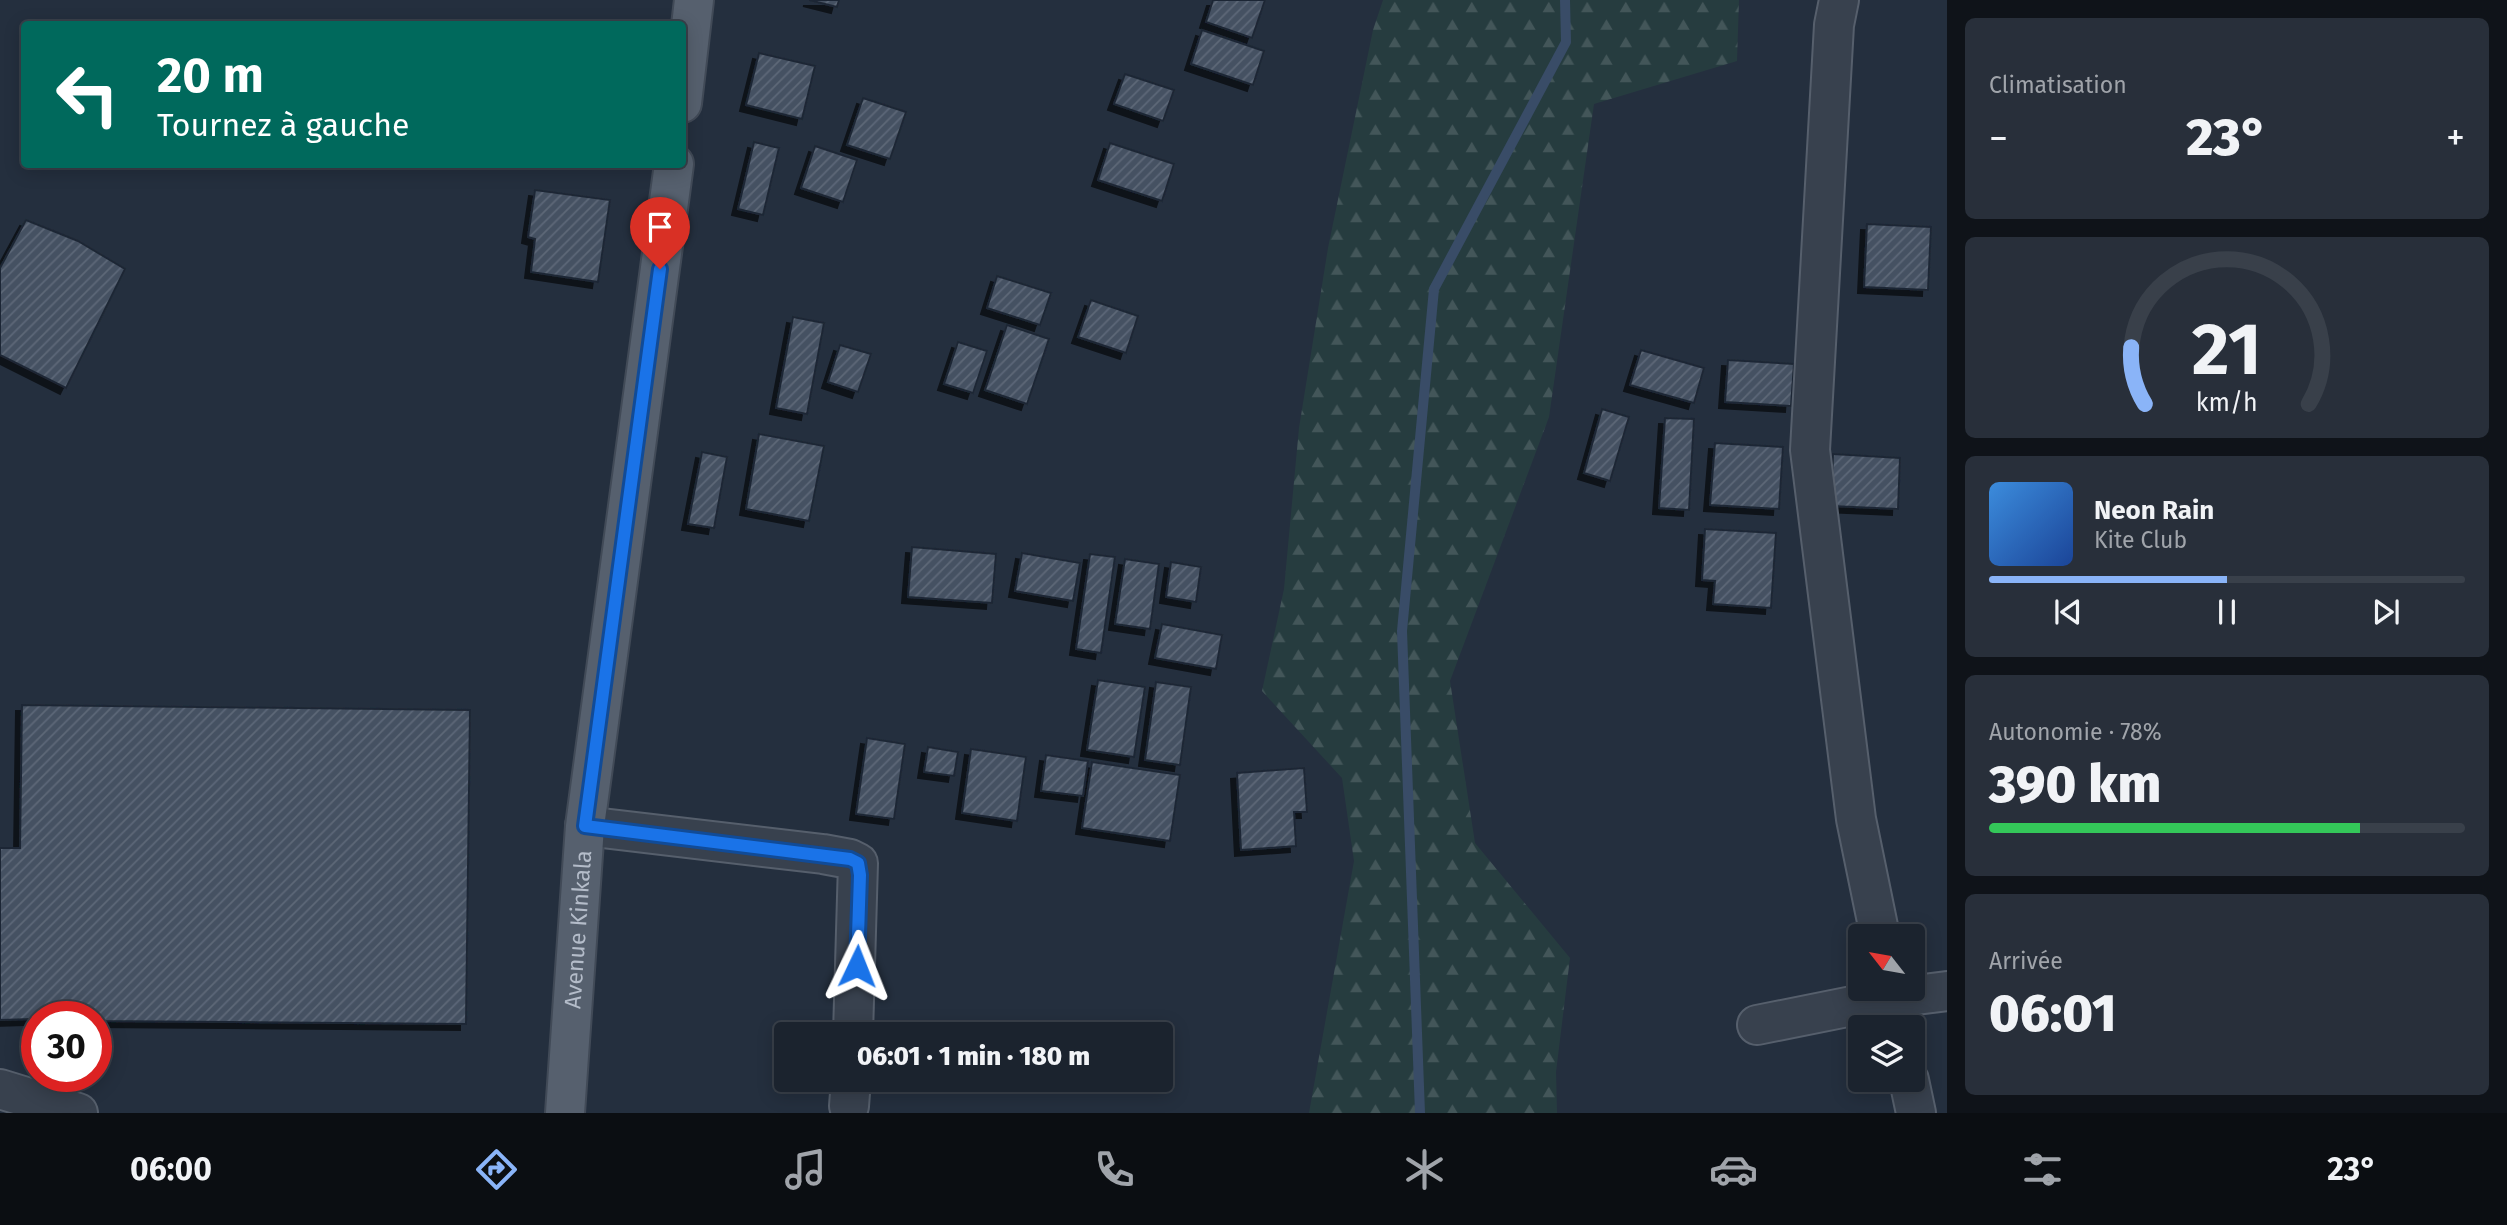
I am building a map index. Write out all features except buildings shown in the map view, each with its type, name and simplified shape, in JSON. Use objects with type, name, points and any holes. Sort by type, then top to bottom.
[{"type":"main road","points":[[686,69],[694,0]]},
{"type":"main road","name":"Avenue Kinkala","points":[[565,1113],[585,826],[673,168]]},
{"type":"street","points":[[1839,0],[1834,25],[1810,450],[1856,819],[1878,924]]},
{"type":"street","points":[[585,826],[823,854],[858,863],[853,1022]]},
{"type":"street","points":[[1757,1025],[1894,1004],[1947,991]]},
{"type":"street","points":[[0,1089],[78,1113]]},
{"type":"street","points":[[1912,1092],[1916,1113]]},
{"type":"green space","points":[[1383,0],[1739,0],[1737,61],[1594,104],[1549,417],[1450,681],[1475,843],[1570,958],[1556,1072],[1557,1113],[1309,1113],[1354,861],[1342,778],[1262,691],[1284,589],[1299,428],[1328,248],[1373,30]]},
{"type":"waterway","points":[[1420,1113],[1402,631],[1434,289],[1566,42],[1565,0]]},
{"type":"route","points":[[660,269],[585,826],[823,854],[858,863],[860,875],[857,966]]}]
